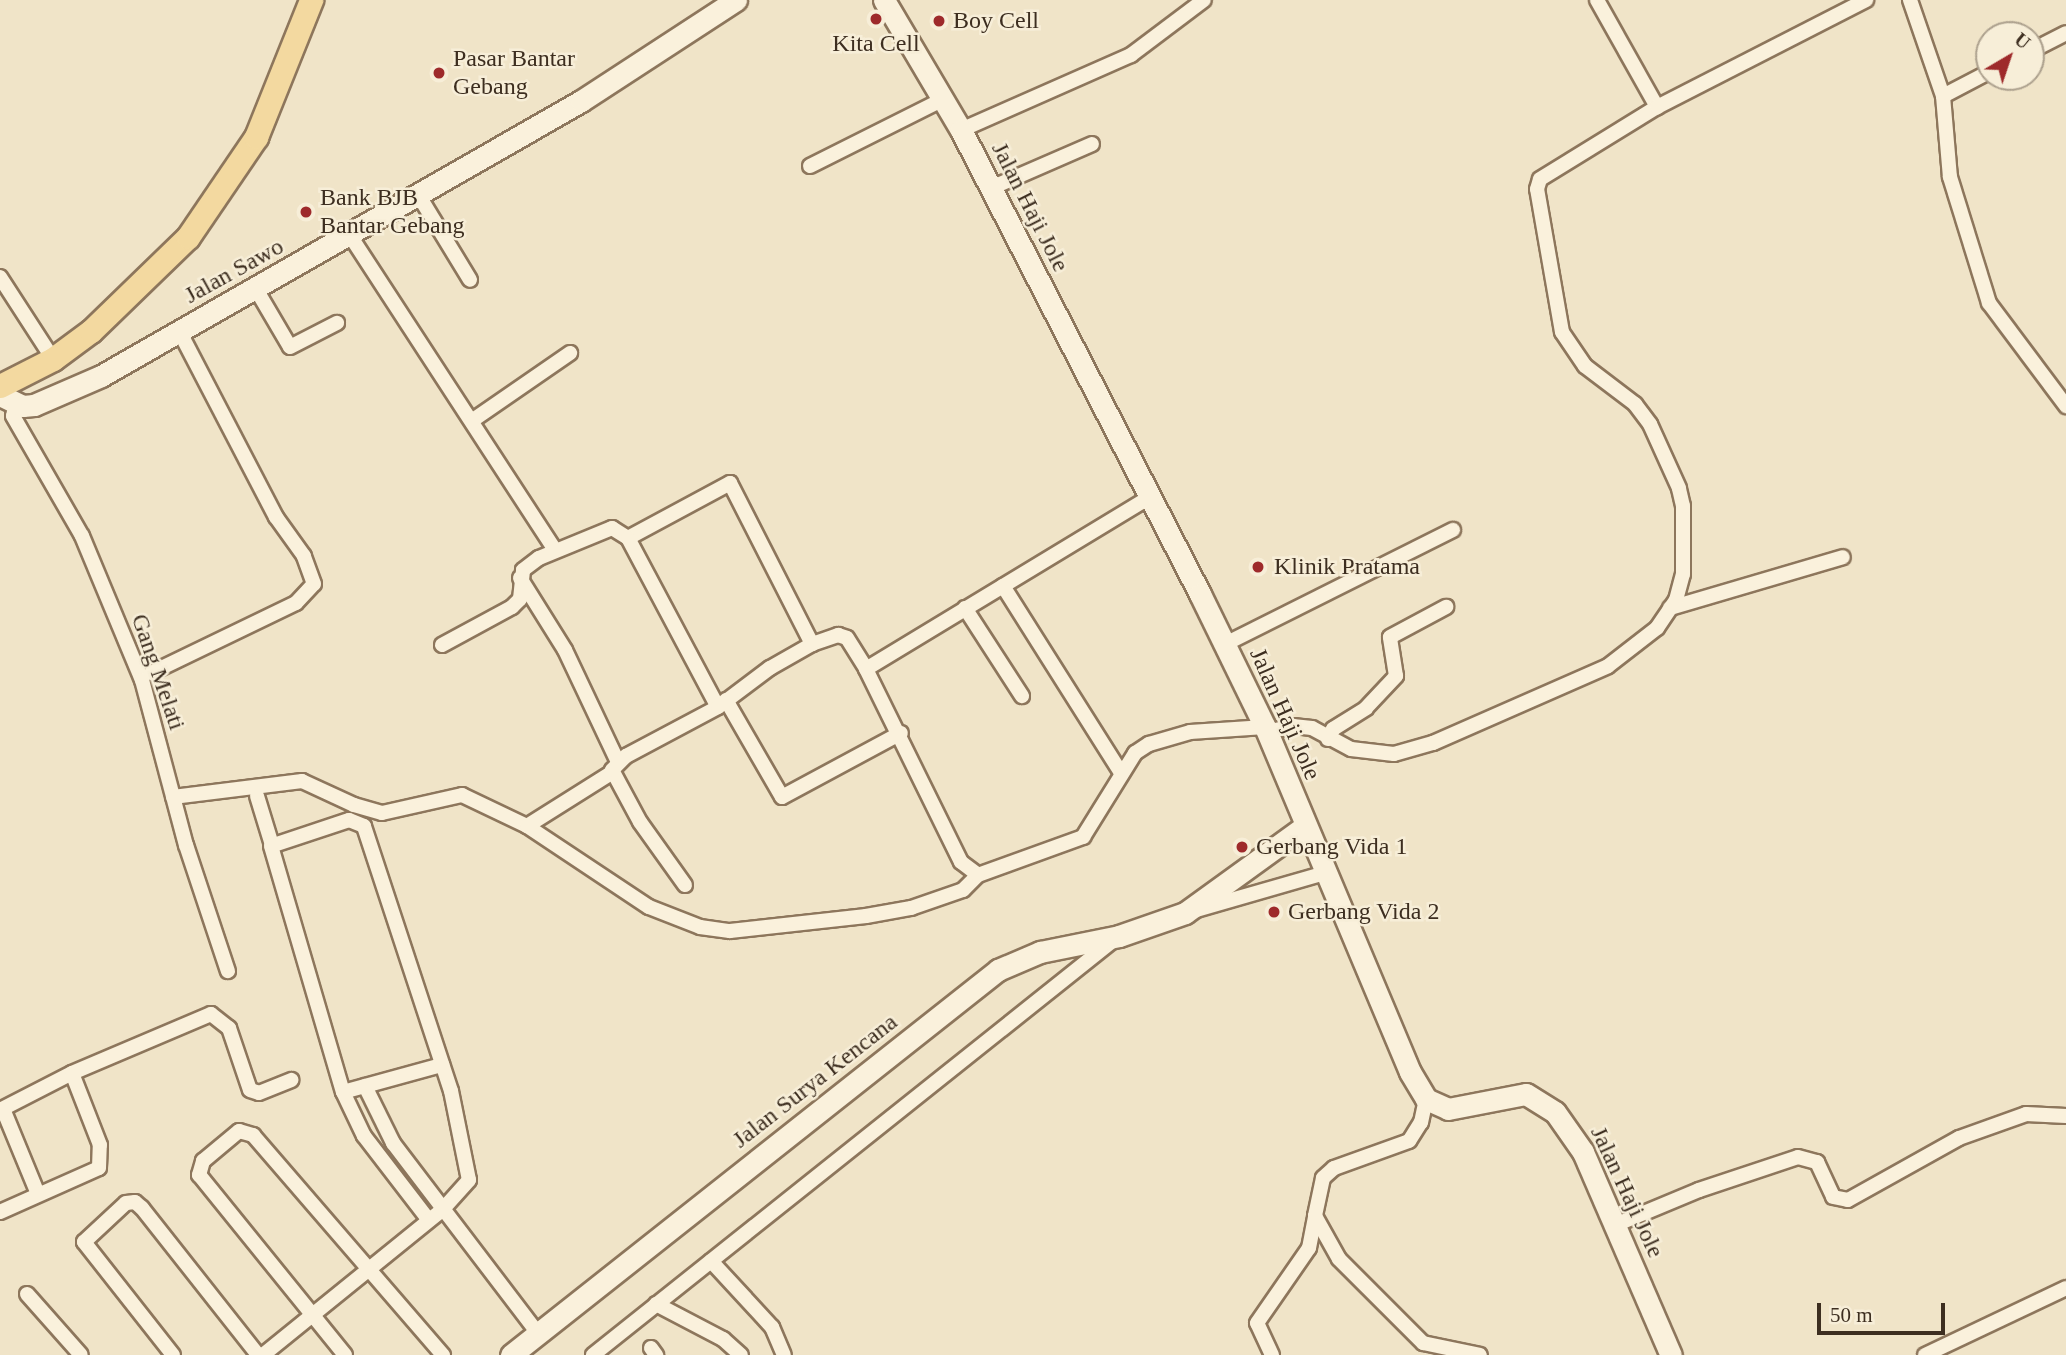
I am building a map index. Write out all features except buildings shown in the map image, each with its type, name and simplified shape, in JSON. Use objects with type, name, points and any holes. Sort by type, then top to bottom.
[{"type":"main road","points":[[0,386],[53,359],[157,271],[208,212],[256,137],[311,0]]},
{"type":"street","name":"Jalan Sawo","points":[[8,399],[34,405],[54,399],[351,237],[581,101],[736,0]]},
{"type":"street","name":"Jalan Haji Jole","points":[[884,0],[961,130],[1225,644],[1266,730],[1325,873],[1426,1099],[1448,1109],[1513,1094],[1545,1103],[1573,1134],[1671,1355]]},
{"type":"street","points":[[1597,0],[1657,107]]},
{"type":"street","points":[[173,797],[302,781],[354,805],[382,813],[462,795],[527,826],[649,907],[700,927],[730,931],[911,908],[963,890],[978,874],[1083,837],[1135,753],[1149,744],[1190,732],[1266,730],[1293,726],[1312,729],[1328,739],[1376,754],[1394,754],[1433,743],[1608,666],[1657,628],[1670,608],[1683,574],[1685,545],[1679,488],[1643,414],[1585,366],[1562,331],[1537,189],[1539,179],[1551,169],[1657,107],[1866,0]]},
{"type":"street","points":[[1910,0],[1943,96],[1950,177],[1989,303],[2066,406]]},
{"type":"street","points":[[961,130],[1131,55],[1195,3]]},
{"type":"street","points":[[2045,44],[2066,33]]},
{"type":"street","points":[[1943,96],[1975,79]]},
{"type":"street","points":[[810,166],[944,99]]},
{"type":"street","points":[[991,188],[1091,144]]},
{"type":"street","points":[[419,196],[470,280]]},
{"type":"street","points":[[351,237],[473,420],[555,551]]},
{"type":"street","points":[[0,277],[53,359]]},
{"type":"street","points":[[256,289],[290,347],[337,323]]},
{"type":"street","points":[[151,673],[296,603],[314,584],[304,556],[249,469],[179,331]]},
{"type":"street","points":[[473,420],[570,353]]},
{"type":"street","name":"Gang Melati","points":[[8,399],[13,416],[82,536],[142,680],[173,797],[228,971]]},
{"type":"street","points":[[628,538],[727,482],[812,644]]},
{"type":"street","points":[[866,669],[1148,498]]},
{"type":"street","points":[[442,645],[512,607],[520,599],[520,578],[523,570],[555,551],[604,529],[618,530],[628,538],[722,704],[782,797],[901,733]]},
{"type":"street","points":[[1225,644],[1453,530]]},
{"type":"street","points":[[1670,608],[1843,557]]},
{"type":"street","points":[[520,578],[565,650],[615,768],[685,885]]},
{"type":"street","points":[[1003,586],[1122,774]]},
{"type":"street","points":[[1328,739],[1332,729],[1366,708],[1396,676],[1390,637],[1446,607]]},
{"type":"street","points":[[965,608],[1022,696]]},
{"type":"street","points":[[527,826],[615,768],[722,704],[812,644],[838,635],[847,638],[901,733],[961,862],[978,874]]},
{"type":"street","points":[[257,796],[342,1092],[363,1136],[428,1219]]},
{"type":"street","points":[[264,1355],[443,1209],[469,1180],[442,1065],[364,826],[349,820],[272,845]]},
{"type":"street","name":"Jalan Surya Kencana","points":[[1185,913],[1305,826]]},
{"type":"street","name":"Jalan Surya Kencana","points":[[511,1355],[998,970],[1040,952],[1119,936],[1185,913],[1325,873]]},
{"type":"street","points":[[593,1355],[1119,936]]},
{"type":"street","points":[[38,1195],[1,1110],[72,1073],[211,1014],[229,1028],[250,1090],[259,1093],[291,1080]]},
{"type":"street","points":[[342,1092],[442,1065]]},
{"type":"street","points":[[0,1212],[99,1168],[102,1157],[72,1073]]},
{"type":"street","points":[[365,1086],[393,1143],[538,1333]]},
{"type":"street","points":[[1272,1355],[1257,1323],[1308,1248],[1323,1178],[1334,1168],[1409,1141],[1421,1122],[1426,1099]]},
{"type":"street","points":[[1615,1225],[1699,1190],[1798,1157],[1817,1162],[1833,1197],[1848,1200],[1959,1138],[2026,1114],[2066,1116]]},
{"type":"street","points":[[345,1355],[199,1175],[199,1166],[239,1131],[253,1135],[371,1266],[443,1355]]},
{"type":"street","points":[[173,1355],[84,1242],[127,1203],[135,1202],[142,1208],[258,1355]]},
{"type":"street","points":[[1315,1216],[1339,1259],[1423,1343],[1480,1355]]},
{"type":"street","points":[[711,1261],[772,1327],[784,1355]]},
{"type":"street","points":[[1931,1354],[2066,1288]]},
{"type":"street","points":[[27,1294],[81,1355]]},
{"type":"street","points":[[656,1304],[723,1339],[741,1355]]},
{"type":"place","name":"Kita Cell","points":[[876,19]]},
{"type":"place","name":"Boy Cell","points":[[939,21]]},
{"type":"place","name":"Pasar Bantar Gebang","points":[[439,73]]},
{"type":"place","name":"Bank BJB Bantar Gebang","points":[[306,212]]},
{"type":"place","name":"Klinik Pratama","points":[[1258,567]]},
{"type":"place","name":"Gerbang Vida 1","points":[[1242,847]]},
{"type":"place","name":"Gerbang Vida 2","points":[[1274,912]]}]
